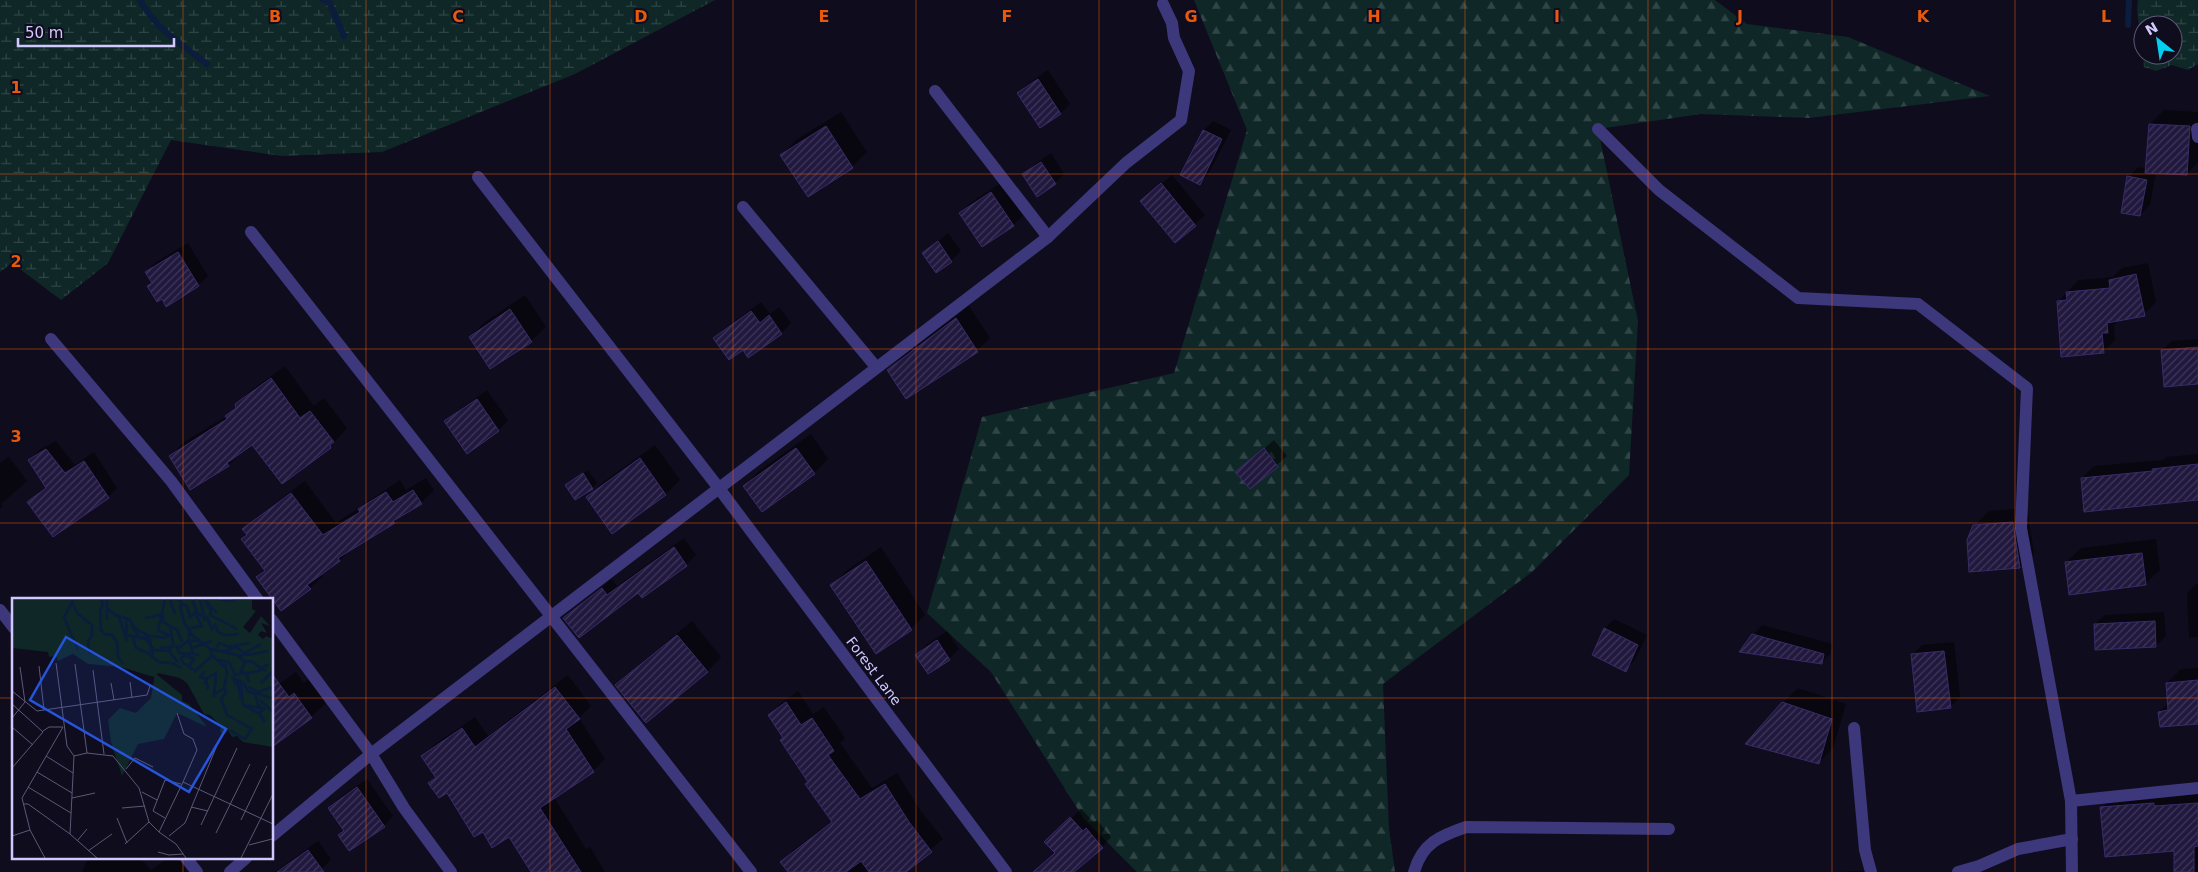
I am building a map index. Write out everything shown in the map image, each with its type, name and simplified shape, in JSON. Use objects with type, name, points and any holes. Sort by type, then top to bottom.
[{"type":"street","points":[[274,834],[371,754],[550,616],[1048,238],[1126,163],[1181,120],[1189,70],[1174,38],[1172,23],[1163,4]]},
{"type":"street","points":[[935,91],[1048,238]]},
{"type":"street","points":[[1598,129],[1659,190],[1798,298],[1918,304],[2027,388],[2021,528],[2071,801],[2072,872]]},
{"type":"street","name":"Forest Lane","points":[[478,177],[718,487],[1006,872]]},
{"type":"street","points":[[743,207],[876,367]]},
{"type":"street","points":[[251,232],[751,872]]},
{"type":"street","points":[[51,339],[171,481],[257,598]]},
{"type":"street","points":[[0,610],[12,625]]},
{"type":"street","points":[[274,623],[371,754],[404,808],[451,872]]},
{"type":"street","points":[[1854,728],[1865,850],[1871,872]]},
{"type":"street","points":[[2071,801],[2198,788]]},
{"type":"street","points":[[1414,872],[1418,859],[1438,837],[1466,827],[1669,829]]},
{"type":"street","points":[[1958,872],[1979,866],[2018,849],[2072,839]]},
{"type":"street","points":[[188,860],[197,872]]},
{"type":"street","points":[[230,872],[244,860]]},
{"type":"green space","points":[[0,0],[715,0],[575,74],[382,152],[281,156],[171,140],[108,263],[61,300],[12,263],[0,272]]},
{"type":"green space","points":[[1194,0],[1715,0],[1747,24],[1848,37],[1990,96],[1809,118],[1701,114],[1598,129],[1638,321],[1629,475],[1532,572],[1383,684],[1389,829],[1395,872],[1137,872],[1084,819],[991,672],[927,613],[982,417],[1174,373],[1247,130]]},
{"type":"green space","points":[[2138,0],[2198,0],[2198,64],[2188,70],[2172,65],[2183,65],[2183,15],[2138,15]]},
{"type":"green space","points":[[2144,65],[2172,65],[2156,71],[2144,67]]},
{"type":"building","points":[[1038,79],[1061,114],[1040,128],[1017,93]]},
{"type":"building","points":[[2149,124],[2190,126],[2187,175],[2145,173]]},
{"type":"building","points":[[826,126],[853,168],[808,197],[780,155]]},
{"type":"building","points":[[1203,130],[1222,139],[1200,185],[1180,175]]},
{"type":"building","points":[[1041,162],[1056,184],[1037,197],[1022,174]]},
{"type":"building","points":[[2127,176],[2147,180],[2140,216],[2121,213]]},
{"type":"building","points":[[1161,183],[1196,226],[1175,243],[1140,201]]},
{"type":"building","points":[[991,192],[1014,226],[982,247],[959,213]]},
{"type":"building","points":[[938,241],[952,262],[936,273],[922,253]]},
{"type":"building","points":[[178,252],[199,286],[166,307],[162,299],[157,302],[147,286],[152,283],[145,272]]},
{"type":"building","points":[[2136,274],[2145,316],[2107,323],[2108,333],[2102,333],[2104,353],[2061,357],[2057,301],[2067,300],[2066,292],[2110,288],[2109,280]]},
{"type":"building","points":[[510,309],[532,342],[490,369],[469,337]]},
{"type":"building","points":[[751,311],[760,323],[769,315],[782,334],[748,358],[743,350],[729,360],[713,338]]},
{"type":"building","points":[[956,318],[978,352],[906,399],[887,370]]},
{"type":"building","points":[[2198,347],[2198,384],[2164,387],[2161,350]]},
{"type":"building","points":[[271,378],[300,418],[310,411],[334,442],[330,445],[331,448],[282,484],[252,445],[227,463],[229,466],[190,490],[169,456],[227,419],[225,416],[236,408],[235,404]]},
{"type":"building","points":[[477,399],[499,431],[467,454],[444,421]]},
{"type":"building","points":[[796,448],[815,474],[762,512],[743,486]]},
{"type":"building","points":[[1264,448],[1278,467],[1250,489],[1235,472]]},
{"type":"building","points":[[46,449],[65,473],[84,461],[109,498],[53,537],[27,502],[46,488],[28,460]]},
{"type":"building","points":[[640,458],[666,495],[612,534],[586,497]]},
{"type":"building","points":[[2198,464],[2198,500],[2084,512],[2081,478],[2153,471],[2152,469]]},
{"type":"building","points":[[583,473],[593,489],[575,500],[565,485]]},
{"type":"building","points":[[413,490],[422,504],[338,558],[340,561],[307,585],[311,589],[281,611],[274,601],[274,598],[271,598],[256,577],[265,571],[241,539],[247,535],[242,529],[291,493],[323,535],[360,512],[358,509],[386,492],[393,502]]},
{"type":"building","points":[[2013,522],[2020,568],[1969,572],[1967,540],[1973,525]]},
{"type":"building","points":[[674,547],[687,566],[642,598],[638,593],[579,638],[563,618],[602,588],[607,595]]},
{"type":"building","points":[[2142,553],[2146,585],[2069,595],[2065,562]]},
{"type":"building","points":[[866,561],[912,630],[876,654],[830,585]]},
{"type":"building","points":[[2155,621],[2156,647],[2095,650],[2094,624]]},
{"type":"building","points":[[1604,628],[1638,645],[1626,672],[1592,655]]},
{"type":"building","points":[[1752,634],[1824,654],[1822,664],[1739,652]]},
{"type":"building","points":[[677,635],[708,672],[646,723],[615,685]]},
{"type":"building","points":[[937,640],[950,660],[928,674],[915,655]]},
{"type":"building","points":[[1944,651],[1951,708],[1917,712],[1911,654]]},
{"type":"building","points":[[274,677],[289,697],[294,693],[312,718],[274,746]]},
{"type":"building","points":[[2198,680],[2198,724],[2160,727],[2158,712],[2168,710],[2166,683]]},
{"type":"building","points":[[555,687],[580,719],[566,729],[594,772],[540,808],[581,872],[531,872],[509,837],[492,848],[483,832],[474,837],[447,793],[439,798],[428,783],[436,778],[421,756],[462,728],[475,747]]},
{"type":"building","points":[[786,702],[801,725],[812,718],[834,751],[828,755],[860,799],[885,784],[909,822],[932,852],[906,872],[869,872],[861,861],[846,872],[788,872],[780,862],[832,822],[805,784],[808,782],[780,740],[783,738],[768,715]]},
{"type":"building","points":[[1782,702],[1832,719],[1819,764],[1745,744]]},
{"type":"building","points":[[357,787],[385,827],[349,851],[338,835],[344,831],[328,808]]},
{"type":"building","points":[[2154,803],[2154,806],[2198,803],[2198,846],[2194,847],[2194,872],[2174,872],[2174,851],[2105,857],[2100,807]]},
{"type":"building","points":[[1070,817],[1083,831],[1086,828],[1103,848],[1074,872],[1033,872],[1055,853],[1044,842]]},
{"type":"building","points":[[308,850],[324,872],[277,872]]},
{"type":"waterway","points":[[140,0],[161,28],[207,64]]},
{"type":"waterway","points":[[323,0],[329,2],[344,36]]},
{"type":"waterway","points":[[2128,25],[2129,0]]}]
